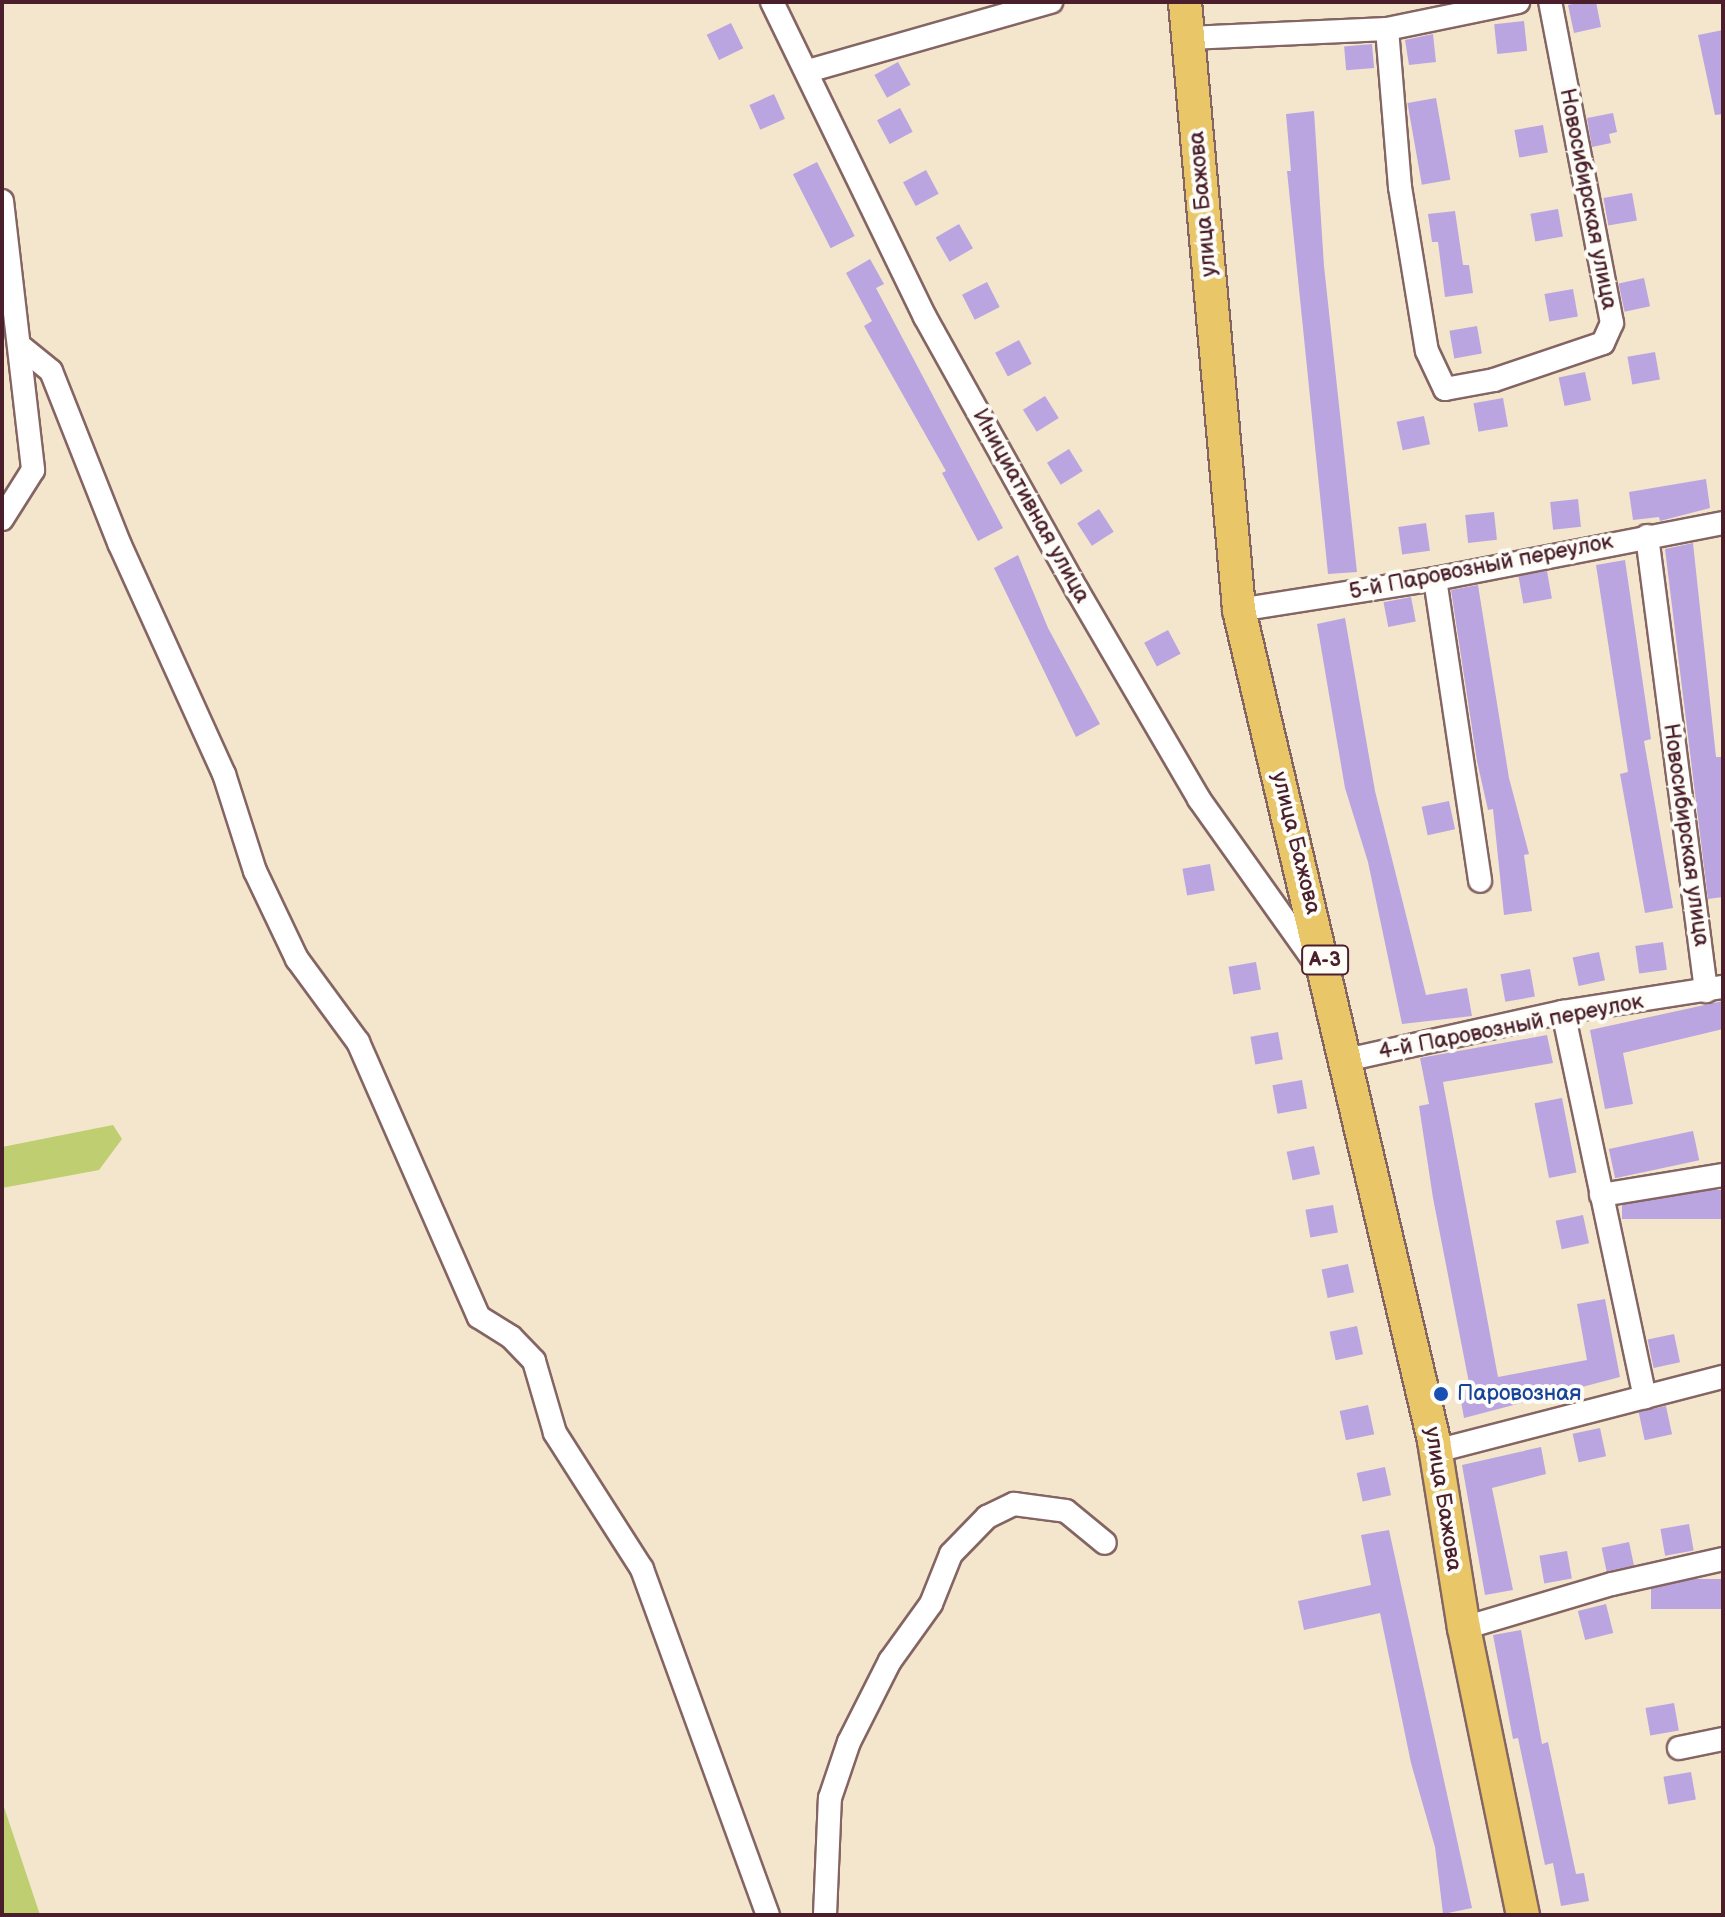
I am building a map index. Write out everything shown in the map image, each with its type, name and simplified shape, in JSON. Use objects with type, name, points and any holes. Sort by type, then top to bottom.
[{"type":"highway","name":"улица Бажова","points":[[1185,2],[1239,610],[1331,986],[1436,1451],[1464,1628],[1523,1913]]},
{"type":"street","name":"Инициативная улица","points":[[772,2],[925,317],[1077,590],[1199,799],[1331,986]]},
{"type":"street","points":[[808,71],[1051,2]]},
{"type":"street","points":[[1189,38],[1387,29],[1518,2]]},
{"type":"street","name":"Новосибирская улица","points":[[1387,29],[1400,187],[1427,351],[1445,389],[1494,380],[1603,343],[1612,323],[1550,2]]},
{"type":"street","points":[[2,201],[33,470],[2,519]]},
{"type":"street","points":[[19,345],[51,371],[120,545],[224,774],[255,871],[297,959],[358,1042],[479,1317],[511,1337],[534,1361],[555,1433],[642,1569],[768,1915]]},
{"type":"street","name":"5-й Паровозный переулок","points":[[1239,610],[1435,579],[1723,523]]},
{"type":"street","name":"Новосибирская улица","points":[[1647,536],[1715,989]]},
{"type":"street","points":[[1435,579],[1480,881]]},
{"type":"street","name":"4-й Паровозный переулок","points":[[1346,1060],[1563,1012],[1715,989]]},
{"type":"street","points":[[1563,1012],[1645,1397]]},
{"type":"street","points":[[1601,1195],[1723,1175]]},
{"type":"street","points":[[1436,1451],[1723,1377]]},
{"type":"street","points":[[825,1915],[830,1798],[849,1742],[890,1661],[931,1604],[951,1554],[987,1517],[1014,1504],[1066,1511],[1105,1543]]},
{"type":"street","points":[[1464,1628],[1612,1584],[1723,1559]]},
{"type":"street","points":[[1679,1748],[1723,1739]]},
{"type":"green space","points":[[113,1125],[122,1139],[99,1170],[2,1188],[2,1147]]},
{"type":"green space","points":[[2,1801],[40,1915],[2,1915]]},
{"type":"building","points":[[1596,2],[1601,27],[1574,33],[1568,5]]},
{"type":"building","points":[[1524,21],[1527,51],[1497,54],[1494,24]]},
{"type":"building","points":[[731,23],[743,48],[719,60],[707,35]]},
{"type":"building","points":[[1723,30],[1723,114],[1715,115],[1698,35]]},
{"type":"building","points":[[1433,34],[1436,62],[1409,65],[1405,40]]},
{"type":"building","points":[[1372,44],[1374,68],[1346,70],[1344,46]]},
{"type":"building","points":[[898,62],[911,85],[887,98],[874,75]]},
{"type":"building","points":[[774,94],[785,119],[760,130],[749,105]]},
{"type":"building","points":[[1436,98],[1450,180],[1422,185],[1407,103]]},
{"type":"building","points":[[900,108],[913,132],[890,144],[877,120]]},
{"type":"building","points":[[1314,111],[1324,266],[1357,572],[1328,574],[1287,171],[1291,171],[1286,114]]},
{"type":"building","points":[[1613,113],[1617,132],[1609,134],[1611,143],[1592,147],[1587,118]]},
{"type":"building","points":[[1543,125],[1548,153],[1519,158],[1514,130]]},
{"type":"building","points":[[817,162],[855,236],[831,248],[793,174]]},
{"type":"building","points":[[926,170],[939,194],[916,206],[903,182]]},
{"type":"building","points":[[1632,193],[1637,221],[1608,226],[1603,198]]},
{"type":"building","points":[[1558,209],[1563,237],[1535,241],[1530,214]]},
{"type":"building","points":[[1455,211],[1463,265],[1469,265],[1473,293],[1445,297],[1438,242],[1432,242],[1428,214]]},
{"type":"building","points":[[959,224],[973,248],[950,262],[936,238]]},
{"type":"building","points":[[870,259],[884,284],[876,288],[1003,528],[978,541],[942,473],[946,471],[864,326],[872,321],[846,273]]},
{"type":"building","points":[[1644,278],[1650,306],[1625,312],[1619,283]]},
{"type":"building","points":[[987,282],[1000,307],[975,320],[962,295]]},
{"type":"building","points":[[1573,289],[1578,317],[1549,322],[1544,294]]},
{"type":"building","points":[[1477,326],[1482,354],[1454,358],[1449,331]]},
{"type":"building","points":[[1019,340],[1032,364],[1008,377],[995,353]]},
{"type":"building","points":[[1655,352],[1660,380],[1632,384],[1627,357]]},
{"type":"building","points":[[1585,372],[1591,400],[1565,406],[1559,378]]},
{"type":"building","points":[[1045,396],[1059,418],[1037,432],[1023,410]]},
{"type":"building","points":[[1503,398],[1508,427],[1478,432],[1473,403]]},
{"type":"building","points":[[1424,416],[1430,444],[1403,450],[1397,422]]},
{"type":"building","points":[[1069,449],[1083,471],[1061,485],[1047,463]]},
{"type":"building","points":[[1706,479],[1710,508],[1660,521],[1659,517],[1633,520],[1629,492]]},
{"type":"building","points":[[1578,499],[1581,527],[1553,530],[1550,502]]},
{"type":"building","points":[[1099,509],[1114,532],[1092,546],[1077,523]]},
{"type":"building","points":[[1494,512],[1497,540],[1468,543],[1465,515]]},
{"type":"building","points":[[1426,523],[1430,551],[1402,555],[1398,527]]},
{"type":"building","points":[[1693,543],[1716,757],[1721,757],[1723,773],[1723,897],[1708,899],[1665,549]]},
{"type":"building","points":[[1018,555],[1048,628],[1100,724],[1076,737],[994,568]]},
{"type":"building","points":[[1625,560],[1651,739],[1644,741],[1673,908],[1645,913],[1620,774],[1628,772],[1596,565]]},
{"type":"building","points":[[1547,571],[1552,599],[1523,604],[1518,576]]},
{"type":"building","points":[[1478,585],[1509,778],[1529,854],[1524,855],[1532,911],[1504,915],[1493,809],[1488,810],[1477,761],[1451,590]]},
{"type":"building","points":[[1411,597],[1416,622],[1388,627],[1384,602]]},
{"type":"building","points":[[1345,618],[1375,791],[1426,995],[1467,988],[1472,1016],[1402,1024],[1368,862],[1345,788],[1317,624]]},
{"type":"building","points":[[1168,630],[1181,654],[1157,667],[1144,643]]},
{"type":"building","points":[[1449,801],[1455,829],[1428,835],[1422,807]]},
{"type":"building","points":[[1210,864],[1215,891],[1187,895],[1182,869]]},
{"type":"building","points":[[1663,942],[1667,970],[1639,974],[1635,946]]},
{"type":"building","points":[[1599,952],[1605,980],[1579,986],[1573,958]]},
{"type":"building","points":[[1256,962],[1261,990],[1233,994],[1228,967]]},
{"type":"building","points":[[1530,969],[1535,997],[1505,1002],[1500,974]]},
{"type":"building","points":[[1723,1001],[1723,1029],[1623,1053],[1633,1104],[1605,1109],[1590,1030]]},
{"type":"building","points":[[1278,1032],[1283,1060],[1255,1064],[1250,1037]]},
{"type":"building","points":[[1547,1035],[1553,1063],[1443,1082],[1498,1377],[1587,1360],[1577,1304],[1605,1299],[1620,1377],[1464,1418],[1459,1390],[1470,1388],[1433,1198],[1419,1106],[1429,1104],[1420,1058]]},
{"type":"building","points":[[1302,1080],[1307,1109],[1277,1114],[1272,1085]]},
{"type":"building","points":[[1562,1098],[1577,1173],[1549,1178],[1535,1103]]},
{"type":"building","points":[[1693,1131],[1699,1160],[1615,1178],[1609,1149]]},
{"type":"building","points":[[1314,1146],[1320,1174],[1293,1180],[1287,1152]]},
{"type":"building","points":[[1622,1190],[1723,1190],[1723,1219],[1622,1219]]},
{"type":"building","points":[[1333,1205],[1338,1233],[1310,1237],[1305,1210]]},
{"type":"building","points":[[1583,1215],[1589,1243],[1562,1249],[1556,1221]]},
{"type":"building","points":[[1348,1264],[1354,1292],[1328,1298],[1322,1270]]},
{"type":"building","points":[[1357,1326],[1363,1354],[1336,1360],[1330,1332]]},
{"type":"building","points":[[1674,1334],[1680,1362],[1654,1368],[1648,1340]]},
{"type":"building","points":[[1368,1405],[1374,1434],[1346,1440],[1340,1411]]},
{"type":"building","points":[[1666,1406],[1672,1434],[1645,1440],[1639,1412]]},
{"type":"building","points":[[1600,1428],[1606,1456],[1579,1462],[1573,1434]]},
{"type":"building","points":[[1541,1447],[1546,1474],[1492,1488],[1513,1590],[1485,1595],[1462,1465]]},
{"type":"building","points":[[1385,1467],[1391,1495],[1363,1501],[1357,1473]]},
{"type":"building","points":[[1689,1524],[1694,1551],[1665,1556],[1660,1529]]},
{"type":"building","points":[[1389,1530],[1472,1908],[1443,1914],[1435,1847],[1411,1763],[1380,1613],[1304,1630],[1298,1601],[1371,1585],[1361,1535]]},
{"type":"building","points":[[1629,1542],[1634,1565],[1607,1571],[1602,1548]]},
{"type":"building","points":[[1567,1551],[1572,1579],[1544,1583],[1539,1556]]},
{"type":"building","points":[[1651,1579],[1723,1579],[1723,1609],[1651,1609]]},
{"type":"building","points":[[1606,1604],[1613,1633],[1585,1640],[1578,1611]]},
{"type":"building","points":[[1521,1630],[1542,1744],[1548,1742],[1576,1874],[1584,1873],[1589,1901],[1561,1906],[1553,1863],[1545,1865],[1518,1738],[1513,1739],[1493,1635]]},
{"type":"building","points":[[1674,1703],[1679,1731],[1650,1736],[1645,1708]]},
{"type":"building","points":[[1691,1772],[1696,1800],[1668,1804],[1663,1777]]},
{"type":"place","name":"Паровозная","points":[[1441,1394]]}]
